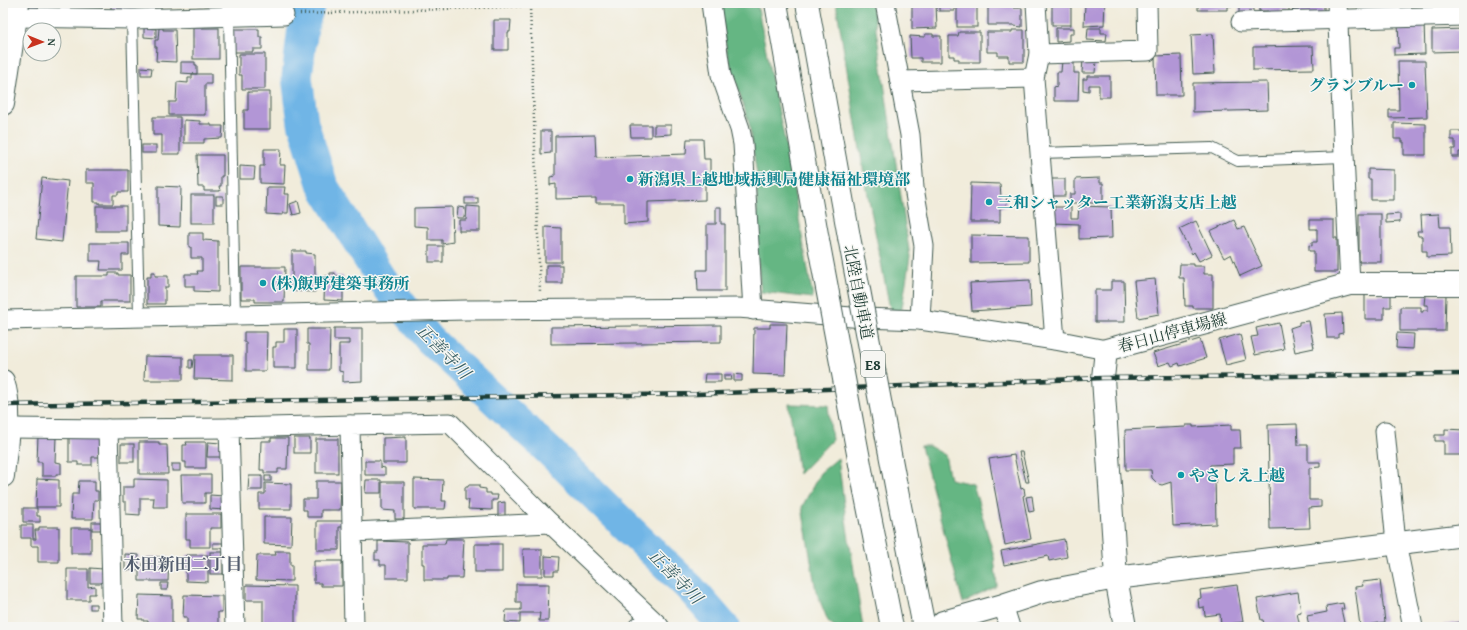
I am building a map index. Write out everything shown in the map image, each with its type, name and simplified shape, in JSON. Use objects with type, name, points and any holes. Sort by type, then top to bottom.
[{"type":"main road","name":"北陸自動車道","points":[[776,3],[818,240],[892,627]]},
{"type":"main road","name":"北陸自動車道","points":[[807,3],[897,491],[934,625]]},
{"type":"main road","points":[[3,104],[18,10]]},
{"type":"main road","name":"春日山停車場線","points":[[1125,627],[1116,578],[1103,378],[1106,350],[1350,284],[1464,284]]},
{"type":"main road","points":[[3,380],[9,405],[3,476]]},
{"type":"main road","points":[[934,625],[1042,592],[1116,578],[1464,535]]},
{"type":"street","points":[[711,3],[722,75],[740,129],[743,144],[753,310]]},
{"type":"street","points":[[885,3],[910,135],[914,188],[924,246],[920,320]]},
{"type":"street","points":[[1036,3],[1039,54],[1034,78],[1055,340]]},
{"type":"street","points":[[1039,54],[1148,51],[1147,3]]},
{"type":"street","points":[[18,10],[132,19],[284,15]]},
{"type":"street","points":[[1241,22],[1337,11],[1464,16]]},
{"type":"street","points":[[1337,11],[1350,284]]},
{"type":"street","points":[[900,81],[1034,78]]},
{"type":"street","points":[[3,320],[466,310],[738,308],[864,318],[920,320],[1055,340],[1106,350]]},
{"type":"street","points":[[8,428],[229,428],[450,423],[550,523],[659,626],[638,627]]},
{"type":"street","points":[[350,425],[354,627]]},
{"type":"street","points":[[229,428],[235,627]]},
{"type":"street","points":[[108,429],[113,627]]},
{"type":"street","points":[[1385,431],[1396,543],[1413,627]]},
{"type":"street","points":[[353,532],[550,523]]},
{"type":"street","points":[[1003,605],[1010,627]]},
{"type":"lane","points":[[229,16],[235,314]]},
{"type":"lane","points":[[132,19],[139,317]]},
{"type":"lane","points":[[1040,153],[1212,148],[1238,161],[1344,156]]},
{"type":"path","points":[[323,12],[530,5],[541,309]]},
{"type":"green space","points":[[719,3],[757,3],[786,146],[813,298],[761,292],[757,254],[757,175],[749,123],[727,54]]},
{"type":"green space","points":[[836,3],[872,3],[910,257],[901,314],[890,309],[864,174]]},
{"type":"green space","points":[[789,404],[828,405],[832,440],[799,474]]},
{"type":"green space","points":[[921,446],[929,446],[945,455],[950,479],[973,484],[994,556],[997,586],[963,603]]},
{"type":"green space","points":[[838,458],[863,627],[835,627],[828,621],[816,591],[802,507],[820,473]]},
{"type":"building","points":[[29,3],[40,3],[39,8],[28,7]]},
{"type":"building","points":[[111,3],[135,3],[135,12],[111,11]]},
{"type":"building","points":[[147,3],[161,3],[161,9],[147,9]]},
{"type":"building","points":[[939,3],[954,3],[954,11],[939,11]]},
{"type":"building","points":[[957,3],[977,3],[977,27],[957,27]]},
{"type":"building","points":[[988,3],[1014,3],[1014,8],[1022,8],[1022,27],[1014,25],[988,25]]},
{"type":"building","points":[[1052,3],[1071,3],[1071,25],[1052,25]]},
{"type":"building","points":[[1085,3],[1105,3],[1104,25],[1084,26]]},
{"type":"building","points":[[1198,3],[1236,3],[1236,6],[1228,6],[1228,10],[1198,10]]},
{"type":"building","points":[[1259,3],[1289,3],[1289,11],[1281,11],[1281,15],[1268,15],[1268,11],[1259,11]]},
{"type":"building","points":[[1300,3],[1324,3],[1324,16],[1294,16],[1293,5],[1300,5]]},
{"type":"building","points":[[1362,3],[1383,3],[1383,7],[1362,7]]},
{"type":"building","points":[[1442,3],[1453,3],[1453,7],[1442,7]]},
{"type":"building","points":[[912,4],[936,4],[937,28],[912,29]]},
{"type":"building","points":[[1253,5],[1253,18],[1239,18],[1239,6]]},
{"type":"building","points":[[494,20],[511,20],[510,32],[508,32],[508,50],[494,50]]},
{"type":"building","points":[[1424,21],[1425,54],[1394,55],[1394,48],[1399,48],[1398,22]]},
{"type":"building","points":[[144,28],[156,29],[156,38],[144,37]]},
{"type":"building","points":[[159,28],[163,28],[163,30],[175,30],[176,62],[156,61],[157,47],[155,47],[155,40],[158,40]]},
{"type":"building","points":[[193,28],[219,28],[219,59],[193,59]]},
{"type":"building","points":[[1056,28],[1074,28],[1074,34],[1070,34],[1070,41],[1056,42]]},
{"type":"building","points":[[1088,28],[1101,28],[1101,33],[1107,33],[1106,41],[1087,40]]},
{"type":"building","points":[[232,29],[259,29],[259,37],[262,37],[262,49],[253,49],[253,52],[232,52]]},
{"type":"building","points":[[1464,29],[1464,51],[1432,52],[1432,30]]},
{"type":"building","points":[[1012,30],[1024,30],[1024,62],[1009,62],[1009,56],[998,56],[998,52],[987,52],[987,32],[1012,32]]},
{"type":"building","points":[[959,32],[980,32],[980,62],[959,62],[959,59],[954,59],[954,56],[949,56],[949,36],[958,36]]},
{"type":"building","points":[[925,34],[941,36],[941,62],[921,62],[921,58],[911,58],[910,36],[925,37]]},
{"type":"building","points":[[1213,34],[1215,73],[1193,74],[1191,35]]},
{"type":"building","points":[[1313,46],[1314,69],[1253,70],[1253,47]]},
{"type":"building","points":[[239,54],[265,54],[265,89],[242,89],[242,75],[239,75]]},
{"type":"building","points":[[1181,55],[1182,95],[1156,95],[1155,56]]},
{"type":"building","points":[[1083,59],[1096,60],[1095,73],[1082,73]]},
{"type":"building","points":[[1062,61],[1074,61],[1074,73],[1079,73],[1078,101],[1054,101],[1054,87],[1057,86],[1057,72],[1061,72]]},
{"type":"building","name":"グランブルー","points":[[1398,61],[1425,61],[1427,117],[1389,118],[1389,110],[1399,110]]},
{"type":"building","points":[[181,62],[195,62],[195,65],[197,65],[197,74],[181,73]]},
{"type":"building","points":[[141,67],[152,68],[151,75],[141,75]]},
{"type":"building","points":[[192,74],[211,74],[211,84],[205,84],[205,115],[169,115],[169,102],[176,102],[177,82],[188,83],[188,78],[192,78]]},
{"type":"building","points":[[1087,76],[1110,76],[1110,97],[1099,97],[1099,85],[1089,85],[1089,91],[1083,90],[1083,79],[1087,79]]},
{"type":"building","points":[[1462,76],[1464,76],[1464,96],[1462,96]]},
{"type":"building","points":[[1267,82],[1268,110],[1193,112],[1193,83]]},
{"type":"building","points":[[248,92],[270,92],[270,129],[244,129],[244,110],[248,110]]},
{"type":"building","points":[[153,117],[180,117],[180,154],[162,154],[162,135],[153,135]]},
{"type":"building","points":[[184,120],[200,121],[200,124],[211,124],[211,126],[223,126],[222,138],[204,139],[204,143],[184,143]]},
{"type":"building","points":[[1394,123],[1426,124],[1426,155],[1404,155],[1404,142],[1402,142],[1402,139],[1394,139]]},
{"type":"building","points":[[630,125],[651,125],[651,137],[631,137]]},
{"type":"building","points":[[654,125],[671,125],[671,134],[654,135]]},
{"type":"building","points":[[541,131],[551,131],[551,153],[541,154]]},
{"type":"building","points":[[1451,131],[1464,131],[1464,152],[1459,152],[1459,157],[1452,157],[1452,149],[1455,149],[1455,140],[1451,140]]},
{"type":"building","name":"新潟県上越地域振興局健康福祉環境部","points":[[595,135],[596,157],[686,154],[687,139],[703,139],[704,159],[710,159],[710,181],[705,181],[705,200],[648,202],[648,222],[624,224],[624,203],[596,203],[596,198],[556,199],[556,184],[550,185],[550,177],[555,176],[555,136]]},
{"type":"building","points":[[142,145],[156,145],[156,153],[142,153]]},
{"type":"building","points":[[264,149],[281,149],[280,165],[285,165],[284,184],[260,183],[260,166],[264,166]]},
{"type":"building","points":[[197,155],[223,155],[223,176],[221,176],[221,186],[219,186],[220,191],[204,191],[204,187],[198,187]]},
{"type":"building","points":[[240,166],[255,167],[254,179],[240,179]]},
{"type":"building","points":[[1368,169],[1394,170],[1394,200],[1371,200],[1371,179],[1368,179]]},
{"type":"building","points":[[86,170],[128,170],[128,192],[118,192],[118,195],[113,195],[113,204],[99,204],[99,202],[94,202],[94,183],[86,183]]},
{"type":"building","points":[[42,178],[68,181],[62,242],[36,239]]},
{"type":"building","points":[[1100,178],[1100,183],[1103,183],[1103,203],[1070,203],[1070,194],[1075,194],[1075,179]]},
{"type":"building","points":[[1051,179],[1065,179],[1065,196],[1051,196]]},
{"type":"building","name":"三和シャッター工業新潟支店上越","points":[[971,183],[1000,184],[1001,197],[1007,196],[1006,207],[1000,208],[1000,222],[970,222]]},
{"type":"building","points":[[158,186],[181,187],[180,227],[158,226]]},
{"type":"building","points":[[267,187],[285,187],[284,194],[289,194],[288,213],[283,213],[283,215],[266,214]]},
{"type":"building","points":[[191,195],[214,195],[214,223],[191,223]]},
{"type":"building","points":[[216,196],[223,196],[223,204],[216,204]]},
{"type":"building","points":[[465,198],[478,198],[478,204],[465,204]]},
{"type":"building","points":[[298,201],[301,213],[293,215],[290,204]]},
{"type":"building","points":[[96,206],[126,206],[126,231],[96,231]]},
{"type":"building","points":[[467,206],[480,207],[480,231],[459,231],[459,220],[466,220]]},
{"type":"building","points":[[1079,206],[1111,207],[1112,238],[1079,239],[1079,224],[1053,223],[1054,207],[1071,207],[1071,218],[1078,218]]},
{"type":"building","points":[[452,207],[453,242],[442,244],[442,240],[428,240],[428,227],[414,226],[414,208]]},
{"type":"building","points":[[458,207],[465,208],[464,218],[457,218]]},
{"type":"building","points":[[716,207],[721,207],[721,224],[725,224],[725,291],[698,291],[697,270],[707,270],[707,224],[716,224]]},
{"type":"building","points":[[1359,214],[1381,214],[1381,262],[1359,262]]},
{"type":"building","points":[[1400,214],[1400,222],[1386,223],[1386,215]]},
{"type":"building","points":[[1439,214],[1440,227],[1450,227],[1451,256],[1427,257],[1427,251],[1422,251],[1422,236],[1418,236],[1417,231],[1422,231],[1421,215]]},
{"type":"building","points":[[1234,220],[1238,229],[1244,227],[1262,266],[1240,276],[1231,254],[1224,258],[1210,231]]},
{"type":"building","points":[[1310,220],[1334,220],[1334,238],[1337,238],[1337,272],[1314,272],[1314,251],[1309,251],[1309,245],[1312,246],[1312,242],[1317,242],[1317,229],[1310,229]]},
{"type":"building","points":[[1196,221],[1212,255],[1199,261],[1194,252],[1192,254],[1179,229]]},
{"type":"building","points":[[545,227],[561,228],[561,262],[545,262]]},
{"type":"building","points":[[189,233],[203,233],[203,240],[218,241],[218,292],[194,291],[194,286],[185,286],[185,274],[198,274],[197,271],[202,271],[202,258],[191,258]]},
{"type":"building","points":[[971,235],[1029,236],[1029,262],[971,263]]},
{"type":"building","points":[[90,243],[129,243],[129,255],[122,255],[122,270],[100,270],[101,261],[90,261]]},
{"type":"building","points":[[429,246],[443,246],[443,262],[429,262]]},
{"type":"building","points":[[292,251],[306,251],[306,253],[315,254],[315,292],[292,291]]},
{"type":"building","points":[[1180,264],[1204,266],[1204,274],[1213,274],[1213,308],[1193,308],[1193,306],[1185,306],[1184,278],[1179,278]]},
{"type":"building","points":[[546,265],[562,265],[562,283],[546,283]]},
{"type":"building","name":"(株)飯野建築事務所","points":[[241,267],[285,267],[284,302],[255,302],[255,299],[241,299]]},
{"type":"building","points":[[151,272],[155,272],[155,276],[168,276],[168,287],[165,287],[165,304],[147,304],[147,277],[151,277]]},
{"type":"building","points":[[109,273],[130,275],[130,301],[101,301],[101,307],[76,307],[76,276],[109,276]]},
{"type":"building","points":[[330,273],[335,273],[335,276],[343,276],[343,301],[324,300],[325,276],[330,276]]},
{"type":"building","points":[[1155,279],[1159,314],[1138,318],[1134,281]]},
{"type":"building","points":[[1030,280],[1031,307],[972,311],[970,283]]},
{"type":"building","points":[[1111,281],[1124,281],[1125,322],[1095,322],[1095,290],[1111,290]]},
{"type":"building","points":[[1365,294],[1391,294],[1391,307],[1384,307],[1384,319],[1365,319]]},
{"type":"building","points":[[1425,295],[1446,295],[1445,331],[1400,331],[1400,307],[1421,307],[1421,312],[1423,312],[1423,310],[1428,310],[1428,305],[1424,305]]},
{"type":"building","points":[[1342,313],[1343,333],[1338,334],[1338,338],[1327,338],[1325,314]]},
{"type":"building","points":[[1309,321],[1314,348],[1295,352],[1290,328],[1299,325],[1299,322]]},
{"type":"building","points":[[1279,323],[1284,349],[1255,355],[1251,337],[1258,336],[1256,328]]},
{"type":"building","points":[[770,324],[787,324],[785,375],[753,374],[754,328],[770,328]]},
{"type":"building","points":[[721,325],[721,342],[551,344],[551,327]]},
{"type":"building","points":[[334,328],[362,328],[362,381],[343,382],[343,372],[339,371],[339,344],[349,344],[349,340],[334,340]]},
{"type":"building","points":[[284,329],[297,329],[297,368],[273,368],[273,347],[276,347],[276,342],[284,342]]},
{"type":"building","points":[[307,329],[330,329],[329,370],[309,370],[309,344],[307,344]]},
{"type":"building","points":[[244,332],[267,332],[266,371],[246,371],[246,342],[244,342]]},
{"type":"building","points":[[1397,333],[1414,334],[1413,349],[1396,348]]},
{"type":"building","points":[[1240,334],[1246,360],[1226,365],[1219,340]]},
{"type":"building","points":[[1200,339],[1206,358],[1180,366],[1179,363],[1172,366],[1170,362],[1158,366],[1153,353]]},
{"type":"building","points":[[195,355],[233,355],[233,380],[194,379]]},
{"type":"building","points":[[145,356],[183,357],[183,380],[144,380]]},
{"type":"building","points":[[189,360],[193,360],[192,368],[189,368]]},
{"type":"building","points":[[705,374],[721,374],[721,382],[704,382]]},
{"type":"building","points":[[734,374],[742,375],[742,381],[734,381]]},
{"type":"building","points":[[724,375],[731,375],[732,380],[724,380]]},
{"type":"building","points":[[1297,424],[1298,445],[1308,445],[1308,462],[1320,462],[1320,467],[1309,468],[1309,500],[1321,500],[1321,507],[1309,508],[1310,528],[1270,529],[1268,425]]},
{"type":"building","name":"やさしえ上越","points":[[1186,425],[1193,425],[1193,427],[1231,425],[1231,430],[1240,430],[1241,448],[1233,448],[1233,464],[1210,465],[1211,476],[1215,476],[1216,524],[1173,526],[1171,482],[1162,485],[1158,484],[1152,478],[1151,470],[1126,470],[1125,430],[1186,427]]},
{"type":"building","points":[[1445,429],[1464,430],[1464,455],[1444,455],[1444,441],[1435,441],[1435,435],[1445,435]]},
{"type":"building","points":[[69,434],[100,434],[100,457],[92,457],[92,465],[78,465],[78,462],[69,462]]},
{"type":"building","points":[[38,436],[56,437],[55,462],[61,463],[61,474],[56,474],[56,476],[42,476],[42,462],[37,462]]},
{"type":"building","points":[[406,437],[406,463],[383,463],[383,438]]},
{"type":"building","points":[[271,438],[288,438],[287,469],[278,469],[278,473],[264,473],[264,470],[260,470],[261,441],[271,441]]},
{"type":"building","points":[[294,438],[310,438],[310,453],[294,453]]},
{"type":"building","points":[[316,439],[338,439],[338,473],[316,473]]},
{"type":"building","points":[[139,442],[159,442],[159,445],[167,445],[168,474],[139,474]]},
{"type":"building","points":[[186,442],[206,442],[206,468],[186,468],[186,462],[183,462],[183,445],[187,445]]},
{"type":"building","points":[[208,442],[221,443],[221,457],[207,457]]},
{"type":"building","points":[[121,444],[134,444],[134,462],[121,462]]},
{"type":"building","points":[[1019,452],[1022,452],[1029,482],[1026,482]]},
{"type":"building","points":[[1014,455],[1021,489],[1024,488],[1025,495],[1023,496],[1031,539],[1005,545],[989,459]]},
{"type":"building","points":[[365,461],[380,461],[380,467],[385,468],[385,475],[365,475]]},
{"type":"building","points":[[172,464],[180,464],[180,471],[172,471]]},
{"type":"building","points":[[181,475],[211,475],[211,493],[205,493],[205,503],[182,503]]},
{"type":"building","points":[[249,476],[262,476],[262,490],[248,490]]},
{"type":"building","points":[[265,476],[271,476],[271,481],[265,481]]},
{"type":"building","points":[[37,479],[59,480],[59,507],[36,507]]},
{"type":"building","points":[[134,479],[167,480],[167,507],[153,507],[154,498],[140,498],[140,515],[126,514],[126,502],[123,502],[123,487],[134,487]]},
{"type":"building","points":[[414,479],[443,480],[442,501],[446,501],[445,509],[414,509]]},
{"type":"building","points":[[366,480],[381,480],[381,493],[365,493]]},
{"type":"building","points":[[79,481],[95,481],[95,491],[98,491],[98,500],[94,500],[93,519],[71,519],[72,494],[78,494]]},
{"type":"building","points":[[316,481],[341,481],[340,510],[321,510],[321,517],[307,517],[307,510],[303,510],[303,499],[316,499]]},
{"type":"building","points":[[382,482],[404,482],[404,519],[395,519],[395,511],[382,510]]},
{"type":"building","points":[[265,483],[291,484],[291,509],[259,509],[259,494],[265,494]]},
{"type":"building","points":[[468,485],[479,485],[479,488],[486,489],[486,493],[498,495],[497,500],[492,500],[492,510],[468,509],[469,500],[465,500],[465,487],[468,487]]},
{"type":"building","points":[[210,495],[224,496],[224,510],[210,509]]},
{"type":"building","points":[[1032,496],[1034,511],[1029,512],[1026,497]]},
{"type":"building","points":[[505,502],[505,516],[498,516],[498,503]]},
{"type":"building","points":[[23,508],[37,508],[37,516],[40,516],[40,522],[23,522]]},
{"type":"building","points":[[186,514],[221,514],[221,528],[210,528],[210,547],[190,547],[190,539],[186,539]]},
{"type":"building","points":[[264,517],[292,517],[291,545],[264,544]]},
{"type":"building","points":[[317,521],[343,521],[343,527],[339,527],[339,550],[317,550]]},
{"type":"building","points":[[92,522],[102,522],[102,530],[92,530]]},
{"type":"building","points":[[21,525],[33,525],[33,539],[36,539],[35,530],[39,530],[39,527],[59,527],[59,562],[38,562],[38,546],[31,546],[31,538],[21,538]]},
{"type":"building","points":[[71,528],[91,528],[91,553],[71,553]]},
{"type":"building","points":[[446,539],[464,539],[462,578],[447,578],[447,580],[424,580],[422,544],[445,544]]},
{"type":"building","points":[[1064,539],[1067,557],[1049,561],[1048,556],[1004,565],[1001,551]]},
{"type":"building","points":[[378,541],[408,542],[408,578],[386,578],[386,565],[380,565],[380,560],[375,560],[375,552],[378,552]]},
{"type":"building","points":[[213,543],[223,543],[222,548],[213,548]]},
{"type":"building","points":[[475,544],[502,544],[502,572],[475,572]]},
{"type":"building","points":[[523,549],[542,549],[542,576],[524,576]]},
{"type":"building","points":[[275,551],[290,551],[292,581],[256,580],[257,555],[276,555]]},
{"type":"building","points":[[210,552],[223,552],[223,574],[210,574]]},
{"type":"building","points":[[125,554],[139,555],[138,570],[125,570]]},
{"type":"building","points":[[186,555],[208,555],[208,582],[186,581]]},
{"type":"building","points":[[545,556],[559,557],[558,571],[554,571],[554,575],[545,575]]},
{"type":"building","points":[[147,557],[169,557],[168,581],[139,581],[139,570],[143,570],[143,563],[147,564]]},
{"type":"building","points":[[314,561],[342,561],[342,586],[321,586],[321,583],[314,583]]},
{"type":"building","points":[[90,568],[103,569],[103,583],[90,583]]},
{"type":"building","points":[[67,569],[88,569],[88,587],[95,586],[95,594],[89,594],[89,600],[67,600]]},
{"type":"building","points":[[1380,580],[1385,622],[1360,626],[1355,587],[1363,586],[1362,582]]},
{"type":"building","points":[[161,583],[168,583],[167,590],[161,590]]},
{"type":"building","points":[[516,584],[549,584],[548,621],[539,621],[540,613],[520,613],[520,623],[505,622],[506,610],[521,610],[521,602],[516,602]]},
{"type":"building","points":[[246,585],[295,586],[295,627],[263,627],[263,600],[246,600]]},
{"type":"building","points":[[1237,585],[1243,622],[1221,625],[1220,614],[1205,616],[1204,607],[1199,608],[1198,599],[1201,598],[1200,590]]},
{"type":"building","points":[[1298,592],[1301,612],[1297,613],[1300,627],[1265,627],[1263,620],[1261,620],[1257,599]]},
{"type":"building","points":[[139,595],[172,596],[172,627],[148,626],[148,621],[138,619]]},
{"type":"building","points":[[184,595],[222,596],[222,612],[218,612],[218,626],[187,626],[187,617],[183,617]]},
{"type":"building","points":[[1343,603],[1344,609],[1341,609],[1345,627],[1309,627],[1307,616],[1327,612],[1326,606]]},
{"type":"building","points":[[90,604],[96,604],[96,609],[90,609]]},
{"type":"building","points":[[1462,622],[1463,627],[1443,627],[1443,625]]},
{"type":"waterway","name":"正善寺川","points":[[310,3],[303,27],[297,77],[303,123],[323,186],[381,279],[430,340],[549,451],[691,589],[724,627]]},
{"type":"railway","points":[[3,405],[697,394],[1103,378],[1464,374]]},
{"type":"place","name":"グランブルー","points":[[1412,85]]},
{"type":"place","name":"新潟県上越地域振興局健康福祉環境部","points":[[630,179]]},
{"type":"place","name":"三和シャッター工業新潟支店上越","points":[[989,202]]},
{"type":"place","name":"(株)飯野建築事務所","points":[[263,283]]},
{"type":"place","name":"やさしえ上越","points":[[1181,475]]},
{"type":"district","name":"木田新田二丁目","points":[[183,563]]}]
